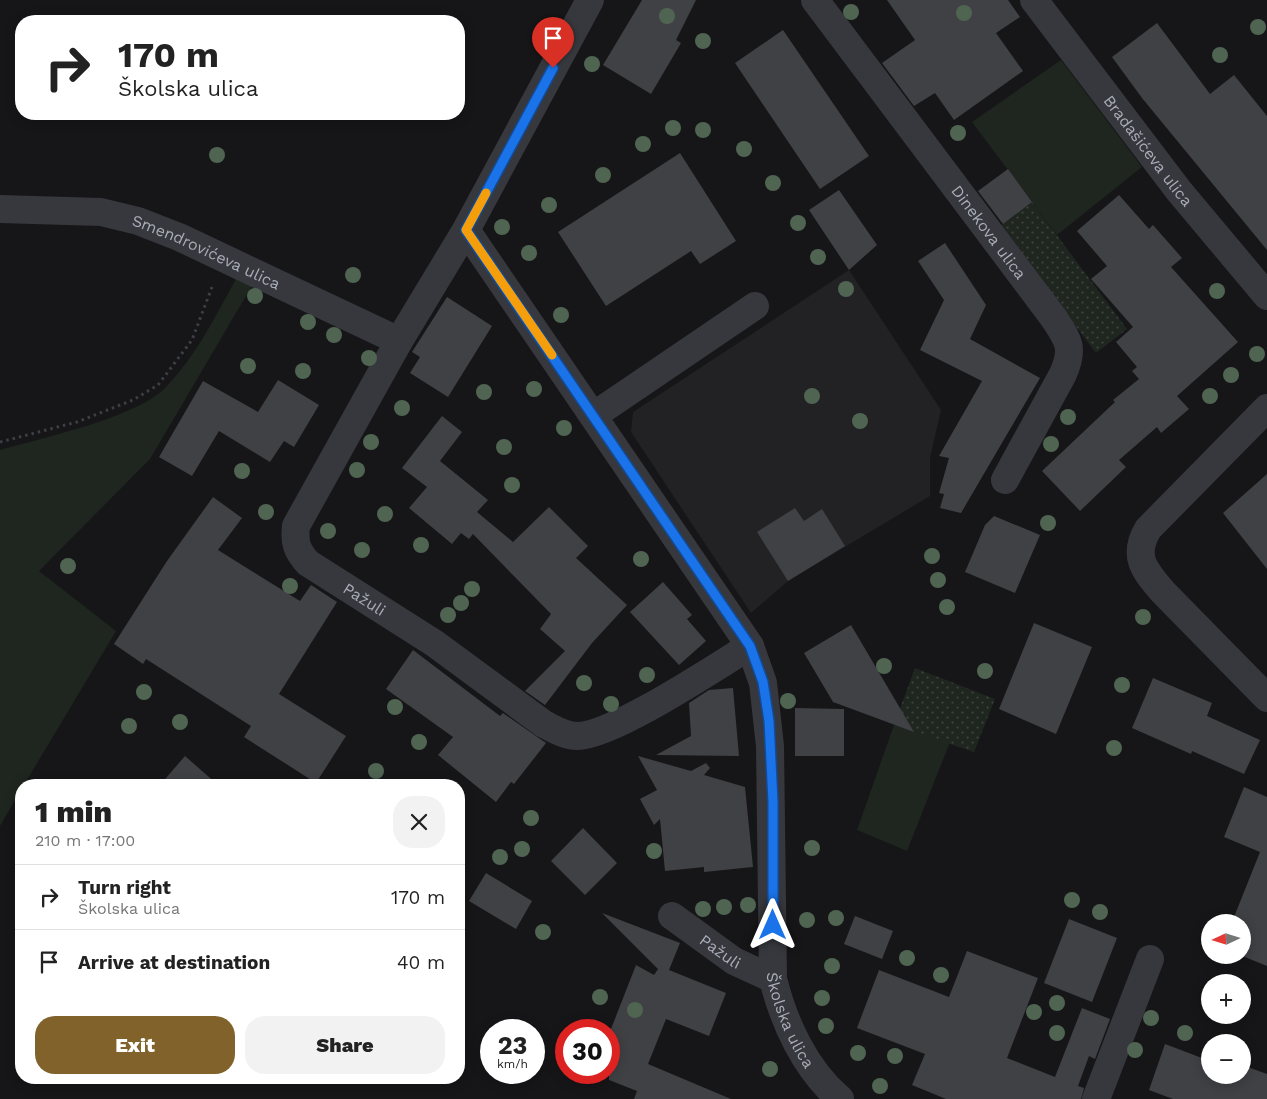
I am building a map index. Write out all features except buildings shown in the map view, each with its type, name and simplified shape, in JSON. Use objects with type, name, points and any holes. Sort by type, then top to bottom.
[{"type":"street","points":[[466,230],[590,0]]},
{"type":"street","name":"Dinekova ulica","points":[[815,0],[1053,317],[1069,342],[1070,358],[1063,374],[1005,480]]},
{"type":"street","name":"Bradašićeva ulica","points":[[1034,0],[1179,191],[1267,296]]},
{"type":"street","name":"Smendrovićeva ulica","points":[[0,209],[102,212],[138,221],[399,341]]},
{"type":"street","name":"Pažuli","points":[[466,230],[399,341],[296,526],[294,540],[298,552],[308,563],[434,643],[544,724],[559,732],[576,736],[590,734],[630,717],[750,646]]},
{"type":"street","name":"Školska ulica","points":[[466,230],[750,646],[763,682],[770,738],[773,802],[773,979],[781,1010],[797,1043],[814,1070],[840,1099]]},
{"type":"street","points":[[593,416],[756,306]]},
{"type":"street","points":[[1267,408],[1148,529],[1141,541],[1139,554],[1149,576],[1162,592],[1267,698]]},
{"type":"street","name":"Pažuli","points":[[672,916],[734,961],[773,979]]},
{"type":"street","points":[[1096,1099],[1150,959]]},
{"type":"path","points":[[0,442],[77,422],[133,400],[158,385],[192,340],[222,258]]},
{"type":"shaded area","points":[[1061,60],[1142,167],[1057,235],[972,122]]},
{"type":"shaded area","points":[[1032,202],[1127,329],[1096,353],[1000,226]]},
{"type":"shaded area","points":[[849,270],[941,410],[930,458],[930,496],[788,581],[751,613],[631,432],[633,412]]},
{"type":"shaded area","points":[[237,277],[253,284],[150,459],[39,571],[116,631],[28,779],[15,779],[15,800],[0,826],[0,450],[110,418],[150,399],[164,389],[175,377],[205,335]]},
{"type":"shaded area","points":[[915,668],[995,699],[974,752],[894,725]]},
{"type":"shaded area","points":[[894,725],[950,742],[907,851],[857,830]]},
{"type":"slow traffic","points":[[486,193],[466,230],[552,355]]},
{"type":"route","points":[[553,68],[466,230],[750,646],[763,682],[769,721],[773,802],[773,925]]}]
